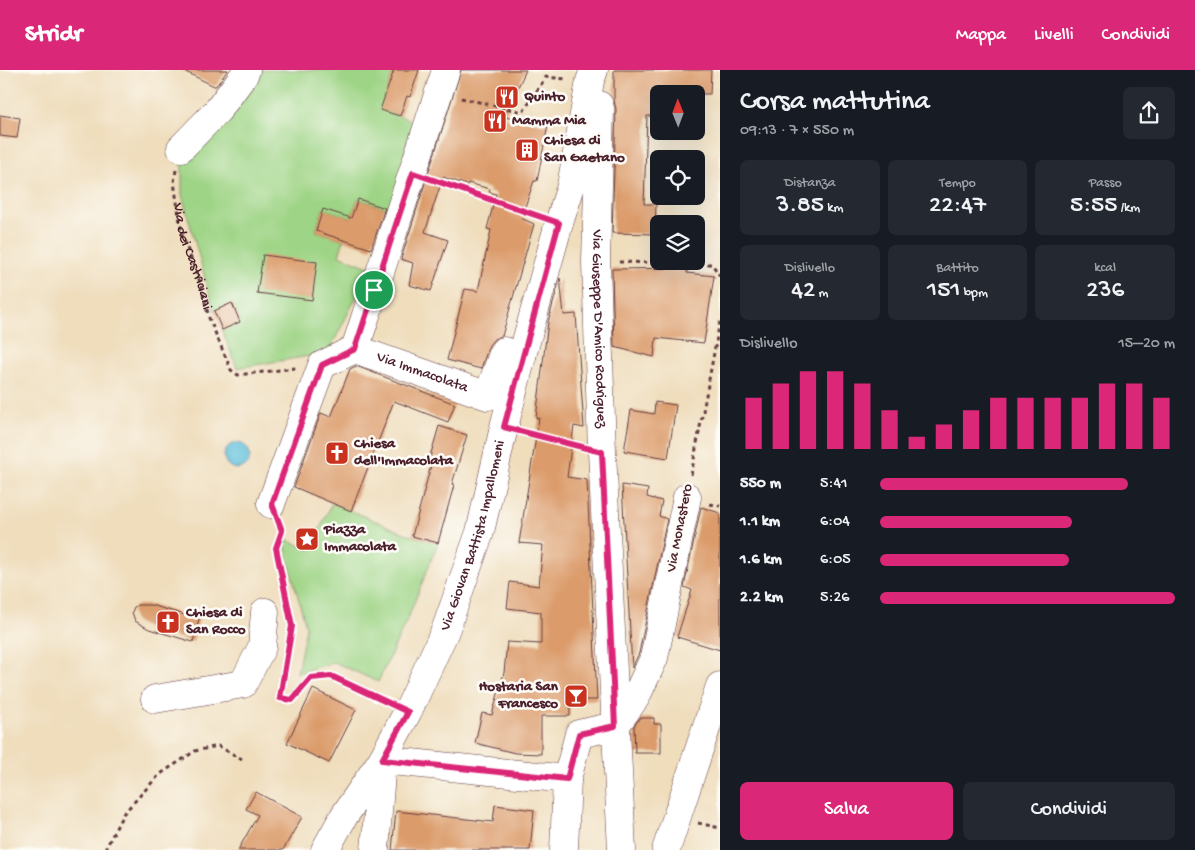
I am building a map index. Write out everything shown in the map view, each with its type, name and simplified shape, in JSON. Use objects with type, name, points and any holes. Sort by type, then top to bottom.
[{"type":"street","points":[[180,148],[218,110],[246,70]]},
{"type":"street","name":"Via Giovan Battista Impallomeni","points":[[325,850],[344,816],[382,760],[408,712],[445,631],[480,532],[522,356],[559,223],[572,186],[590,74]]},
{"type":"street","name":"Via Giuseppe D'Amico Rodriguez","points":[[590,74],[600,109],[596,262],[602,452],[622,850]]},
{"type":"street","points":[[272,504],[322,365],[355,349],[442,82]]},
{"type":"street","name":"Via Immacolata","points":[[355,349],[488,396],[504,351],[522,356]]},
{"type":"street","name":"Via Monastero","points":[[615,726],[636,697],[654,658],[687,496]]},
{"type":"street","points":[[155,700],[242,684],[281,612]]},
{"type":"street","points":[[666,850],[720,686]]},
{"type":"street","points":[[564,850],[567,779],[579,734],[615,726]]},
{"type":"street","points":[[375,850],[382,760],[567,779]]},
{"type":"path","points":[[442,82],[524,112],[546,77],[590,74]]},
{"type":"path","name":"Via dei Castriciani","points":[[180,148],[174,182],[182,235],[200,282],[209,318],[231,370],[238,375],[322,365]]},
{"type":"path","points":[[413,173],[559,223]]},
{"type":"path","points":[[596,262],[712,264],[720,276]]},
{"type":"path","name":"Via Monastero","points":[[687,496],[720,321]]},
{"type":"path","points":[[504,427],[602,452]]},
{"type":"path","points":[[272,504],[282,531],[276,548],[281,612],[292,626],[280,698],[292,700],[311,678],[331,676],[408,712]]},
{"type":"path","points":[[106,850],[123,814],[159,775],[195,751],[218,746],[242,759]]},
{"type":"green space","points":[[253,70],[394,70],[381,109],[421,124],[392,210],[358,199],[351,218],[323,209],[316,231],[344,240],[339,255],[371,268],[328,353],[237,368],[222,330],[240,321],[232,303],[214,311],[182,195],[182,164],[191,147]]},
{"type":"green space","points":[[332,503],[412,536],[438,543],[410,613],[378,682],[334,662],[297,673],[306,627],[286,552],[285,539],[310,550]]},
{"type":"water","points":[[237,443],[246,447],[250,456],[246,465],[237,469],[228,465],[224,456],[228,447]]},
{"type":"building","points":[[182,70],[228,70],[216,86],[214,86]]},
{"type":"building","points":[[394,70],[419,70],[410,97],[407,96],[400,116],[380,110]]},
{"type":"building","points":[[461,70],[526,70],[504,117],[548,125],[537,181],[534,181],[521,218],[534,224],[502,336],[494,339],[489,345],[481,369],[447,360],[465,289],[478,291],[491,230],[487,229],[496,194],[489,192],[490,189],[468,183],[467,185],[443,177],[425,232],[448,240],[431,291],[409,285],[413,263],[401,259]]},
{"type":"building","points":[[614,70],[711,70],[710,94],[705,94],[705,85],[650,85],[650,116],[647,116],[644,204],[656,205],[656,215],[650,215],[650,234],[612,233],[616,109],[614,100]]},
{"type":"building","points":[[0,115],[20,118],[17,138],[0,136]]},
{"type":"building","points":[[358,199],[385,208],[371,249],[316,231],[323,209],[351,218]]},
{"type":"building","points":[[263,255],[317,262],[312,300],[257,293]]},
{"type":"building","points":[[612,269],[687,270],[687,273],[714,276],[704,343],[656,338],[654,357],[614,347]]},
{"type":"building","points":[[560,278],[564,315],[576,314],[584,428],[574,426],[567,477],[587,480],[597,700],[570,700],[570,716],[541,716],[541,754],[515,753],[475,743],[482,713],[492,715],[504,673],[507,642],[541,644],[541,612],[507,608],[510,582],[539,586],[543,545],[519,543],[539,418],[536,418],[548,322]]},
{"type":"building","points":[[232,303],[240,322],[222,330],[214,311]]},
{"type":"building","name":"Chiesa dell'Immacolata","points":[[356,366],[455,404],[448,422],[394,401],[351,511],[294,487],[321,413],[331,417],[350,369]]},
{"type":"building","points":[[655,402],[676,405],[668,458],[624,451],[631,410],[654,414]]},
{"type":"building","points":[[439,426],[467,435],[452,484],[454,485],[438,543],[412,536],[433,458],[430,457]]},
{"type":"building","points":[[622,485],[648,489],[647,497],[662,501],[659,516],[667,519],[639,653],[632,668]]},
{"type":"building","points":[[701,507],[720,513],[720,650],[677,637],[692,590],[684,587]]},
{"type":"building","name":"Chiesa di San Rocco","points":[[138,605],[151,605],[199,619],[193,642],[149,629],[135,621],[132,612],[134,607]]},
{"type":"building","points":[[313,689],[356,710],[329,763],[287,743]]},
{"type":"building","points":[[640,718],[654,718],[654,724],[661,724],[661,753],[635,753],[634,726]]},
{"type":"building","points":[[256,792],[302,817],[283,850],[238,850],[258,815],[246,809]]},
{"type":"building","points":[[495,805],[534,810],[530,850],[392,850],[396,811],[493,822]]},
{"type":"place","name":"Quinto","points":[[507,97]]},
{"type":"place","name":"Mamma Mia","points":[[495,121]]},
{"type":"place","name":"Chiesa di San Gaetano","points":[[527,150]]},
{"type":"place","name":"Chiesa dell'Immacolata","points":[[337,453]]},
{"type":"place","name":"Piazza Immacolata","points":[[307,539]]},
{"type":"place","name":"Chiesa di San Rocco","points":[[168,622]]},
{"type":"place","name":"Hostaria San Francesco","points":[[576,696]]},
{"type":"route","points":[[413,173],[559,223],[504,427],[602,452],[615,726],[579,734],[567,779],[382,760],[408,712],[331,676],[311,678],[292,700],[280,698],[292,626],[276,548],[282,531],[272,504],[322,365],[355,349],[374,290],[413,173]]}]
